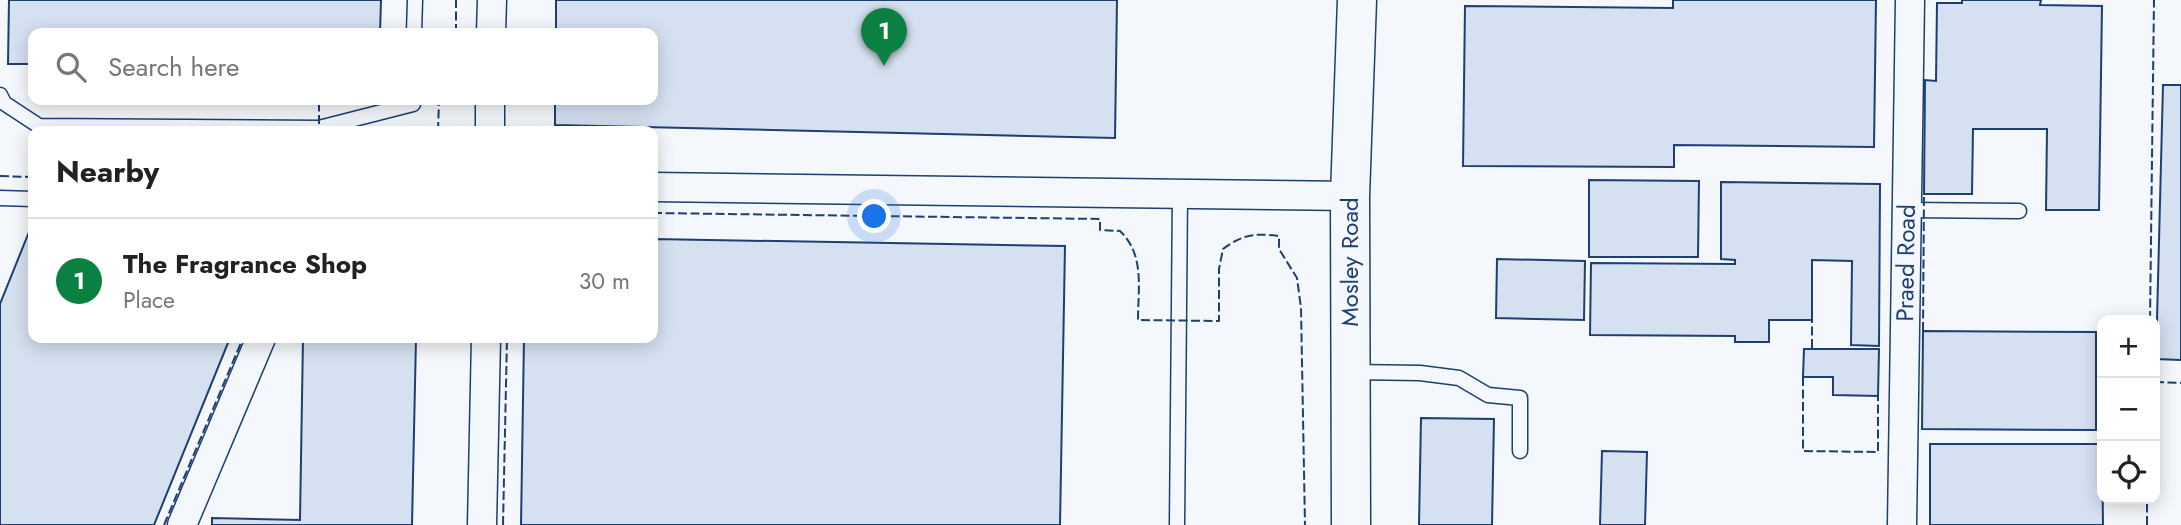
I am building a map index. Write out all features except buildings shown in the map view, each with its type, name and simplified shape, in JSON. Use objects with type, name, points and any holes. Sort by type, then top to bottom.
[{"type":"main road","name":"Mosley Road","points":[[1351,525],[1350,197],[1357,0]]},
{"type":"street","points":[[491,28],[492,0]]},
{"type":"street","name":"Praed Road","points":[[1902,525],[1910,0]]},
{"type":"street","points":[[490,105],[490,126]]},
{"type":"street","points":[[658,187],[1350,197]]},
{"type":"street","points":[[182,525],[259,343]]},
{"type":"street","points":[[482,525],[486,343]]},
{"type":"lane","points":[[414,28],[415,0]]},
{"type":"lane","points":[[0,95],[4,103],[39,126]]},
{"type":"lane","points":[[326,126],[402,105]]},
{"type":"lane","points":[[1177,525],[1180,195]]},
{"type":"lane","points":[[0,198],[28,199]]},
{"type":"lane","points":[[1907,210],[2019,211]]},
{"type":"lane","points":[[1350,372],[1420,373],[1459,377],[1488,395],[1520,398],[1520,451]]},
{"type":"fence","points":[[456,0],[456,28]]},
{"type":"fence","points":[[2150,315],[2154,0]]},
{"type":"fence","points":[[319,105],[319,124]]},
{"type":"fence","points":[[438,126],[439,105]]},
{"type":"fence","points":[[0,176],[28,177]]},
{"type":"fence","points":[[1923,331],[1924,194]]},
{"type":"fence","points":[[658,213],[1100,219],[1100,230],[1120,231],[1128,240],[1137,261],[1138,320],[1219,321],[1219,269],[1223,249],[1250,236],[1279,236],[1279,249],[1297,278],[1301,308],[1305,525]]},
{"type":"fence","points":[[1812,320],[1812,348]]},
{"type":"fence","points":[[164,525],[241,343]]},
{"type":"fence","points":[[503,525],[507,343]]},
{"type":"fence","points":[[1803,377],[1803,451],[1878,452],[1878,396]]},
{"type":"fence","points":[[2160,382],[2181,383]]},
{"type":"fence","points":[[2147,504],[2147,525]]},
{"type":"place","name":"The Fragrance Shop","points":[[884,66]]}]
